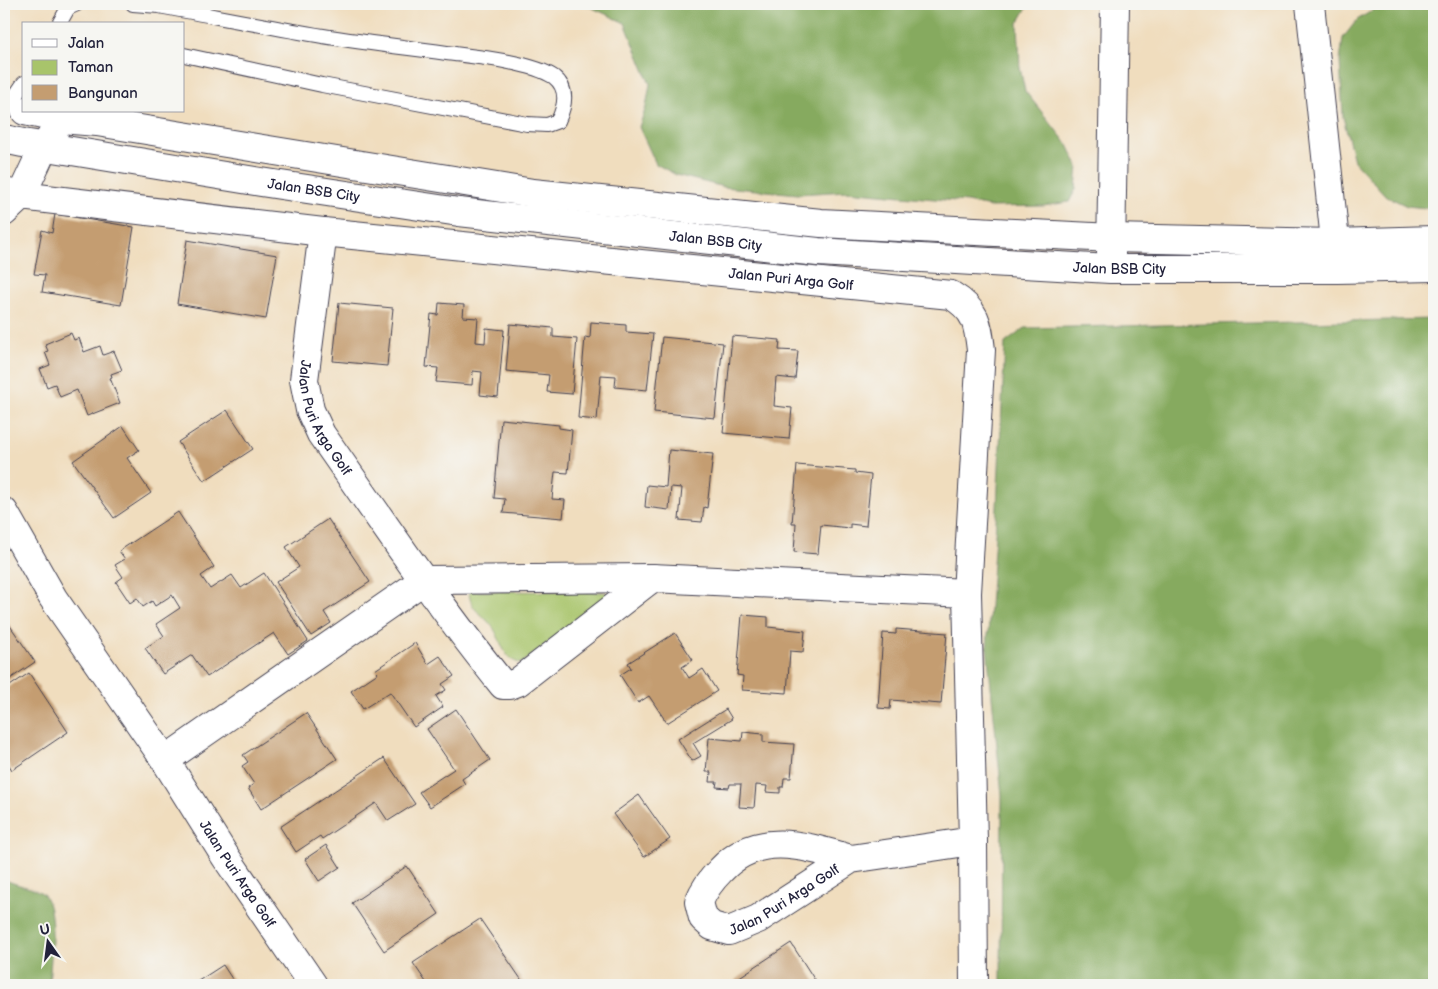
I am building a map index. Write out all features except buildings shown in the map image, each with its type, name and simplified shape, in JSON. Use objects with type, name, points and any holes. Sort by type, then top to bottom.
[{"type":"street","points":[[1110,269],[1115,4]]},
{"type":"street","points":[[1310,4],[1336,256]]},
{"type":"street","name":"Jalan BSB City","points":[[26,112],[63,115],[534,193],[821,223],[1112,238],[1336,256],[1434,267]]},
{"type":"street","name":"Jalan Puri Arga Golf","points":[[63,115],[46,147],[10,200],[951,295],[963,302],[974,316],[978,325],[981,350],[967,593],[973,841],[974,985]]},
{"type":"street","name":"Jalan BSB City","points":[[4,139],[261,182],[459,212],[818,252],[1110,269],[1336,256],[1434,240]]},
{"type":"street","name":"Jalan Puri Arga Golf","points":[[322,232],[304,380],[310,410],[321,434],[424,580],[503,685],[518,682],[652,578]]},
{"type":"street","name":"Jalan Puri Arga Golf","points":[[4,512],[53,598],[165,760],[225,856],[313,985]]},
{"type":"street","points":[[165,760],[424,580],[652,578],[967,593]]},
{"type":"street","name":"Jalan Puri Arga Golf","points":[[851,859],[758,919],[741,927],[728,931],[712,926],[703,918],[699,902],[707,884],[729,861],[760,846],[783,844],[812,848],[851,859],[973,841]]},
{"type":"lane","points":[[60,22],[68,8],[76,4]]},
{"type":"lane","points":[[132,4],[159,6],[323,36],[500,60],[543,71],[556,79],[564,91],[566,99],[564,109],[558,121],[548,125],[527,124],[322,85],[185,55]]},
{"type":"lane","points":[[13,111],[22,88]]},
{"type":"green space","points":[[584,4],[1029,4],[1018,23],[1020,68],[1025,91],[1068,145],[1078,166],[1076,189],[1069,202],[1043,206],[990,207],[967,202],[847,191],[798,194],[724,187],[676,175],[656,164],[639,127],[646,107],[650,84],[625,23]]},
{"type":"green space","points":[[1383,4],[1434,4],[1434,209],[1407,206],[1386,196],[1354,161],[1343,117],[1340,61],[1343,38],[1357,20]]},
{"type":"green space","points":[[1434,319],[1434,985],[1001,985],[1002,795],[987,648],[997,507],[1005,343],[1025,328]]},
{"type":"green space","points":[[469,591],[602,592],[611,594],[522,663],[514,661],[506,653],[494,629],[472,604]]},
{"type":"green space","points":[[4,879],[40,892],[48,902],[52,924],[49,985],[4,985]]}]
